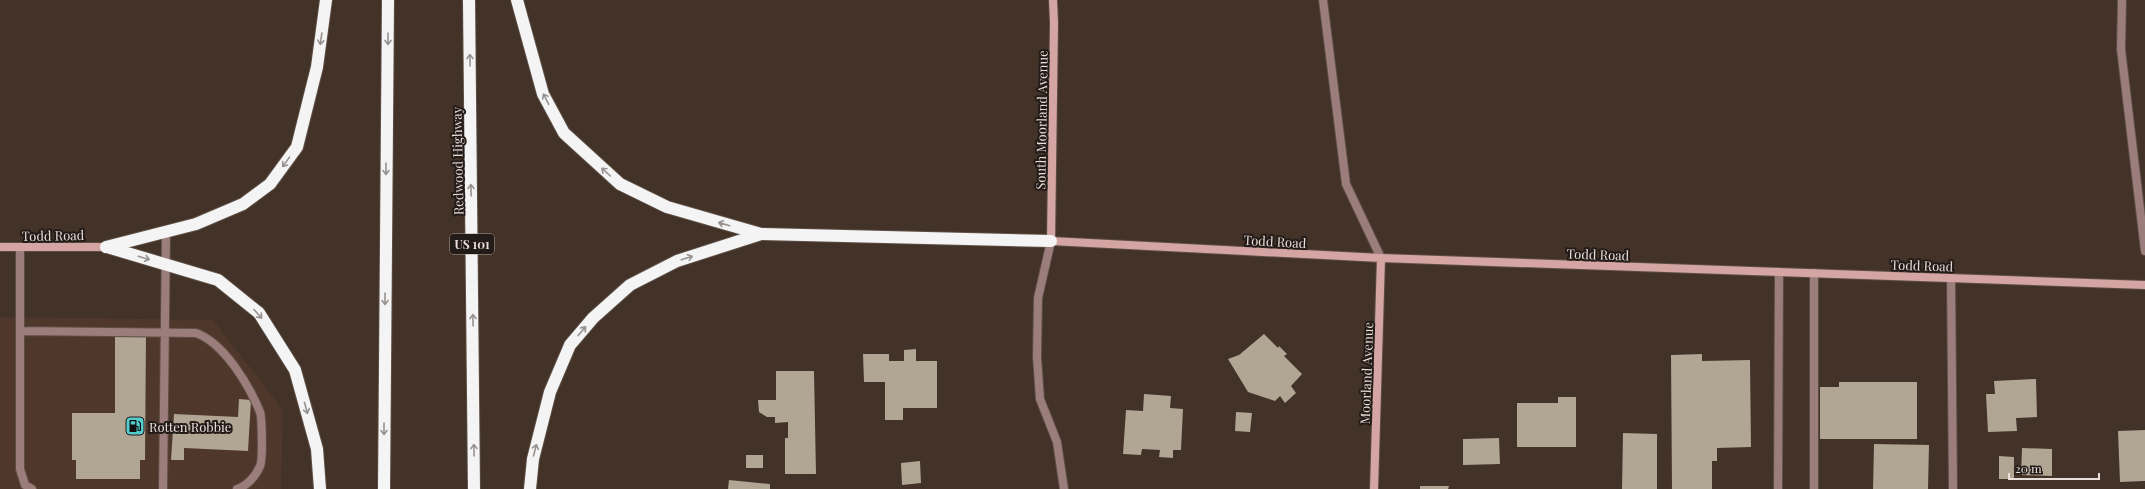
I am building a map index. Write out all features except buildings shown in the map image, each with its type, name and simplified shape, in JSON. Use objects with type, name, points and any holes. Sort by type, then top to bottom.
[{"type":"highway","points":[[106,247],[196,224],[243,204],[270,184],[297,147],[317,67],[326,0]]},
{"type":"highway","points":[[384,489],[388,0]]},
{"type":"highway","name":"Redwood Highway","points":[[469,0],[474,489]]},
{"type":"highway","points":[[517,0],[543,94],[564,133],[620,184],[667,208],[761,234],[1051,241]]},
{"type":"highway","points":[[530,489],[533,459],[550,392],[570,345],[593,318],[630,285],[671,265],[761,234]]},
{"type":"highway","points":[[106,247],[218,280],[258,313],[295,370],[317,449],[320,489]]},
{"type":"main road","name":"South Moorland Avenue","points":[[1051,241],[1053,0]]},
{"type":"main road","name":"Todd Road","points":[[1051,241],[1381,258],[2145,285]]},
{"type":"main road","name":"Todd Road","points":[[0,247],[106,247]]},
{"type":"main road","name":"Moorland Avenue","points":[[1374,489],[1381,258]]},
{"type":"lane","points":[[1323,0],[1346,184],[1381,258]]},
{"type":"lane","points":[[2122,0],[2121,50],[2145,251]]},
{"type":"lane","points":[[162,489],[166,232]]},
{"type":"lane","points":[[1051,241],[1038,298],[1037,358],[1040,399],[1057,442],[1064,489]]},
{"type":"lane","points":[[20,248],[20,469],[25,485],[32,489]]},
{"type":"lane","points":[[1778,489],[1779,272]]},
{"type":"lane","points":[[1814,273],[1814,489]]},
{"type":"lane","points":[[1951,278],[1953,489]]},
{"type":"lane","points":[[21,331],[196,333],[206,337],[220,349],[244,380],[260,413],[261,466],[246,486],[238,489]]},
{"type":"shaded area","points":[[0,317],[213,320],[283,410],[281,489],[0,489]]},
{"type":"place","name":"Rotten Robbie","points":[[135,426]]}]
